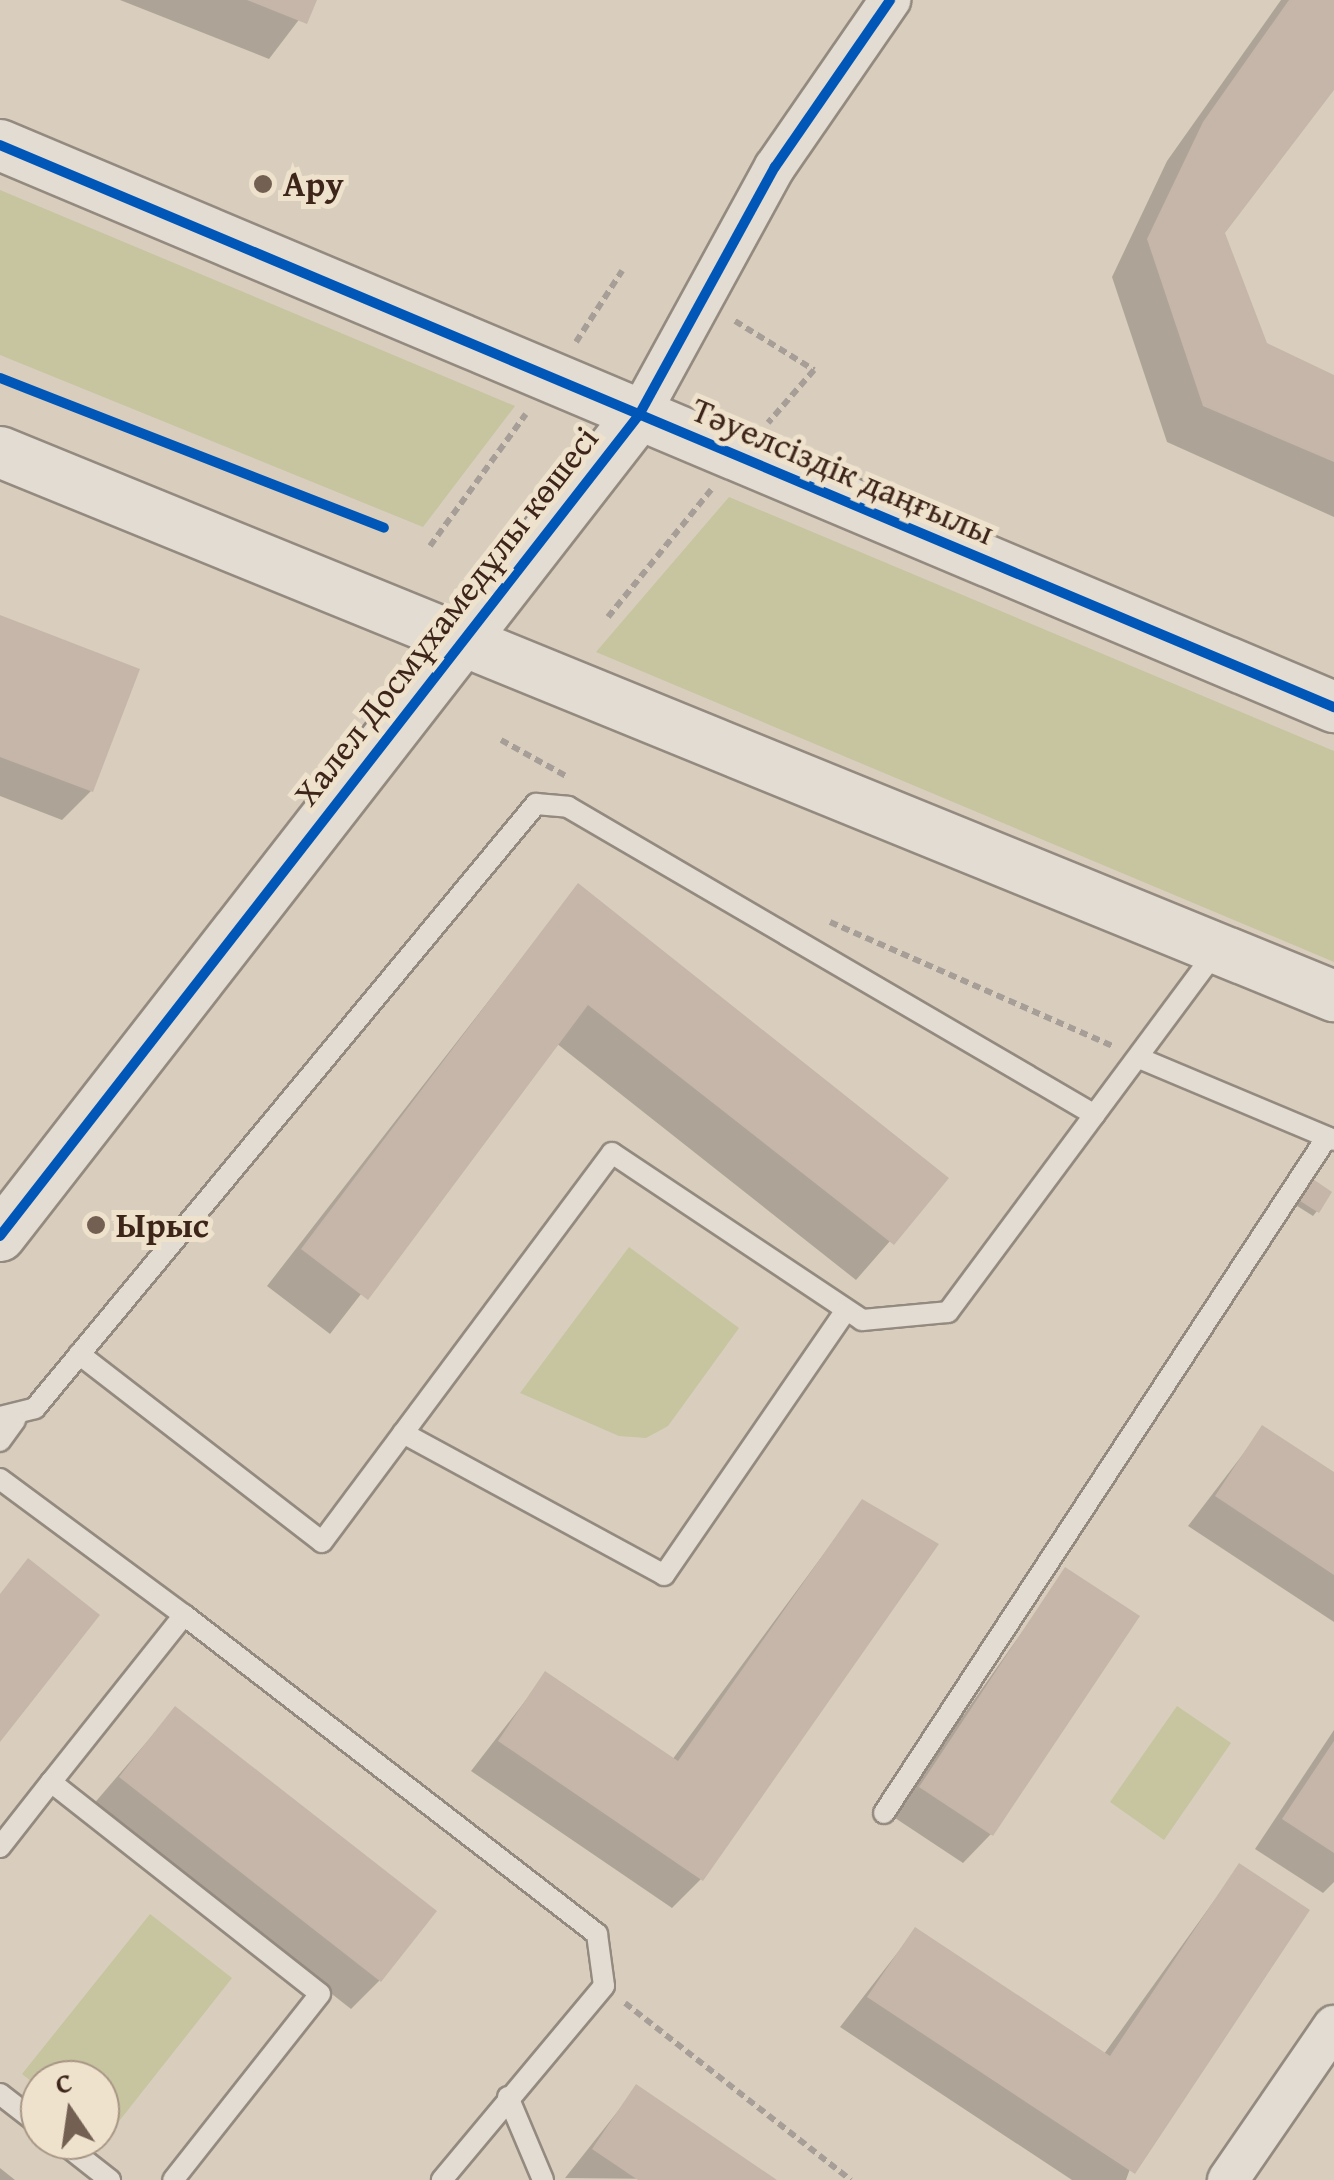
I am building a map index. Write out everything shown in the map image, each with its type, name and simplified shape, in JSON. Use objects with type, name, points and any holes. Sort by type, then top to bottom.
[{"type":"street","name":"Халел Досмұхамедұлы көшесі","points":[[0,1236],[639,415],[775,167],[890,0]]},
{"type":"street","name":"Тәуелсіздік даңғылы","points":[[0,146],[1334,707]]},
{"type":"street","points":[[0,452],[458,643],[1334,996]]},
{"type":"street","points":[[1228,2180],[1334,2026]]},
{"type":"lane","points":[[0,1440],[8,1419],[79,1354],[536,804],[568,807],[1095,1115]]},
{"type":"lane","points":[[79,1354],[322,1542],[612,1154],[862,1320],[948,1312],[1219,947]]},
{"type":"lane","points":[[884,1813],[1330,1139],[1139,1058]]},
{"type":"lane","points":[[404,1433],[664,1575],[846,1310]]},
{"type":"lane","points":[[0,1480],[184,1615],[596,1934],[604,1986],[442,2180]]},
{"type":"lane","points":[[0,1847],[184,1615]]},
{"type":"lane","points":[[51,1782],[320,1994],[172,2180]]},
{"type":"lane","points":[[0,2094],[20,2110]]},
{"type":"lane","points":[[508,2098],[543,2180]]},
{"type":"lane","points":[[84,2160],[110,2180]]},
{"type":"path","points":[[501,740],[584,786]]},
{"type":"path","points":[[816,916],[1139,1058]]},
{"type":"path","points":[[604,1986],[851,2180]]},
{"type":"shaded area","points":[[0,190],[515,406],[423,527],[0,355]]},
{"type":"shaded area","points":[[729,497],[1334,751],[1334,962],[596,652]]},
{"type":"shaded area","points":[[629,1247],[739,1328],[668,1426],[646,1438],[619,1436],[520,1393]]},
{"type":"shaded area","points":[[1177,1706],[1231,1743],[1164,1840],[1110,1802]]},
{"type":"shaded area","points":[[150,1914],[232,1978],[120,2120],[120,2060],[33,2060]]},
{"type":"building","points":[[247,0],[317,0],[307,24]]},
{"type":"building","points":[[1289,0],[1334,0],[1334,90],[1225,233],[1267,343],[1334,375],[1334,462],[1203,406],[1147,239],[1203,122]]},
{"type":"building","points":[[0,615],[140,669],[93,792],[0,757]]},
{"type":"building","points":[[578,883],[949,1178],[894,1245],[588,1005],[368,1300],[301,1249]]},
{"type":"building","points":[[1310,1177],[1332,1192],[1319,1213],[1297,1199]]},
{"type":"building","points":[[1262,1425],[1334,1472],[1334,1575],[1215,1496]]},
{"type":"building","points":[[862,1499],[939,1544],[703,1881],[498,1741],[545,1671],[678,1761]]},
{"type":"building","points":[[28,1558],[100,1615],[0,1742],[0,1594]]},
{"type":"building","points":[[1065,1567],[1140,1616],[993,1836],[919,1787]]},
{"type":"building","points":[[175,1706],[437,1911],[381,1982],[119,1777]]},
{"type":"building","points":[[1334,1741],[1334,1853],[1282,1819]]},
{"type":"building","points":[[1239,1863],[1310,1910],[1135,2174],[867,1997],[915,1927],[1110,2056]]},
{"type":"building","points":[[636,2084],[777,2180],[638,2180],[592,2149]]},
{"type":"cycle path","points":[[0,1236],[639,415],[775,167],[890,0]]},
{"type":"cycle path","points":[[0,145],[1334,707]]},
{"type":"cycle path","points":[[0,378],[384,528]]},
{"type":"place","name":"Ару","points":[[263,184]]},
{"type":"place","name":"Ырыс","points":[[96,1225]]}]
